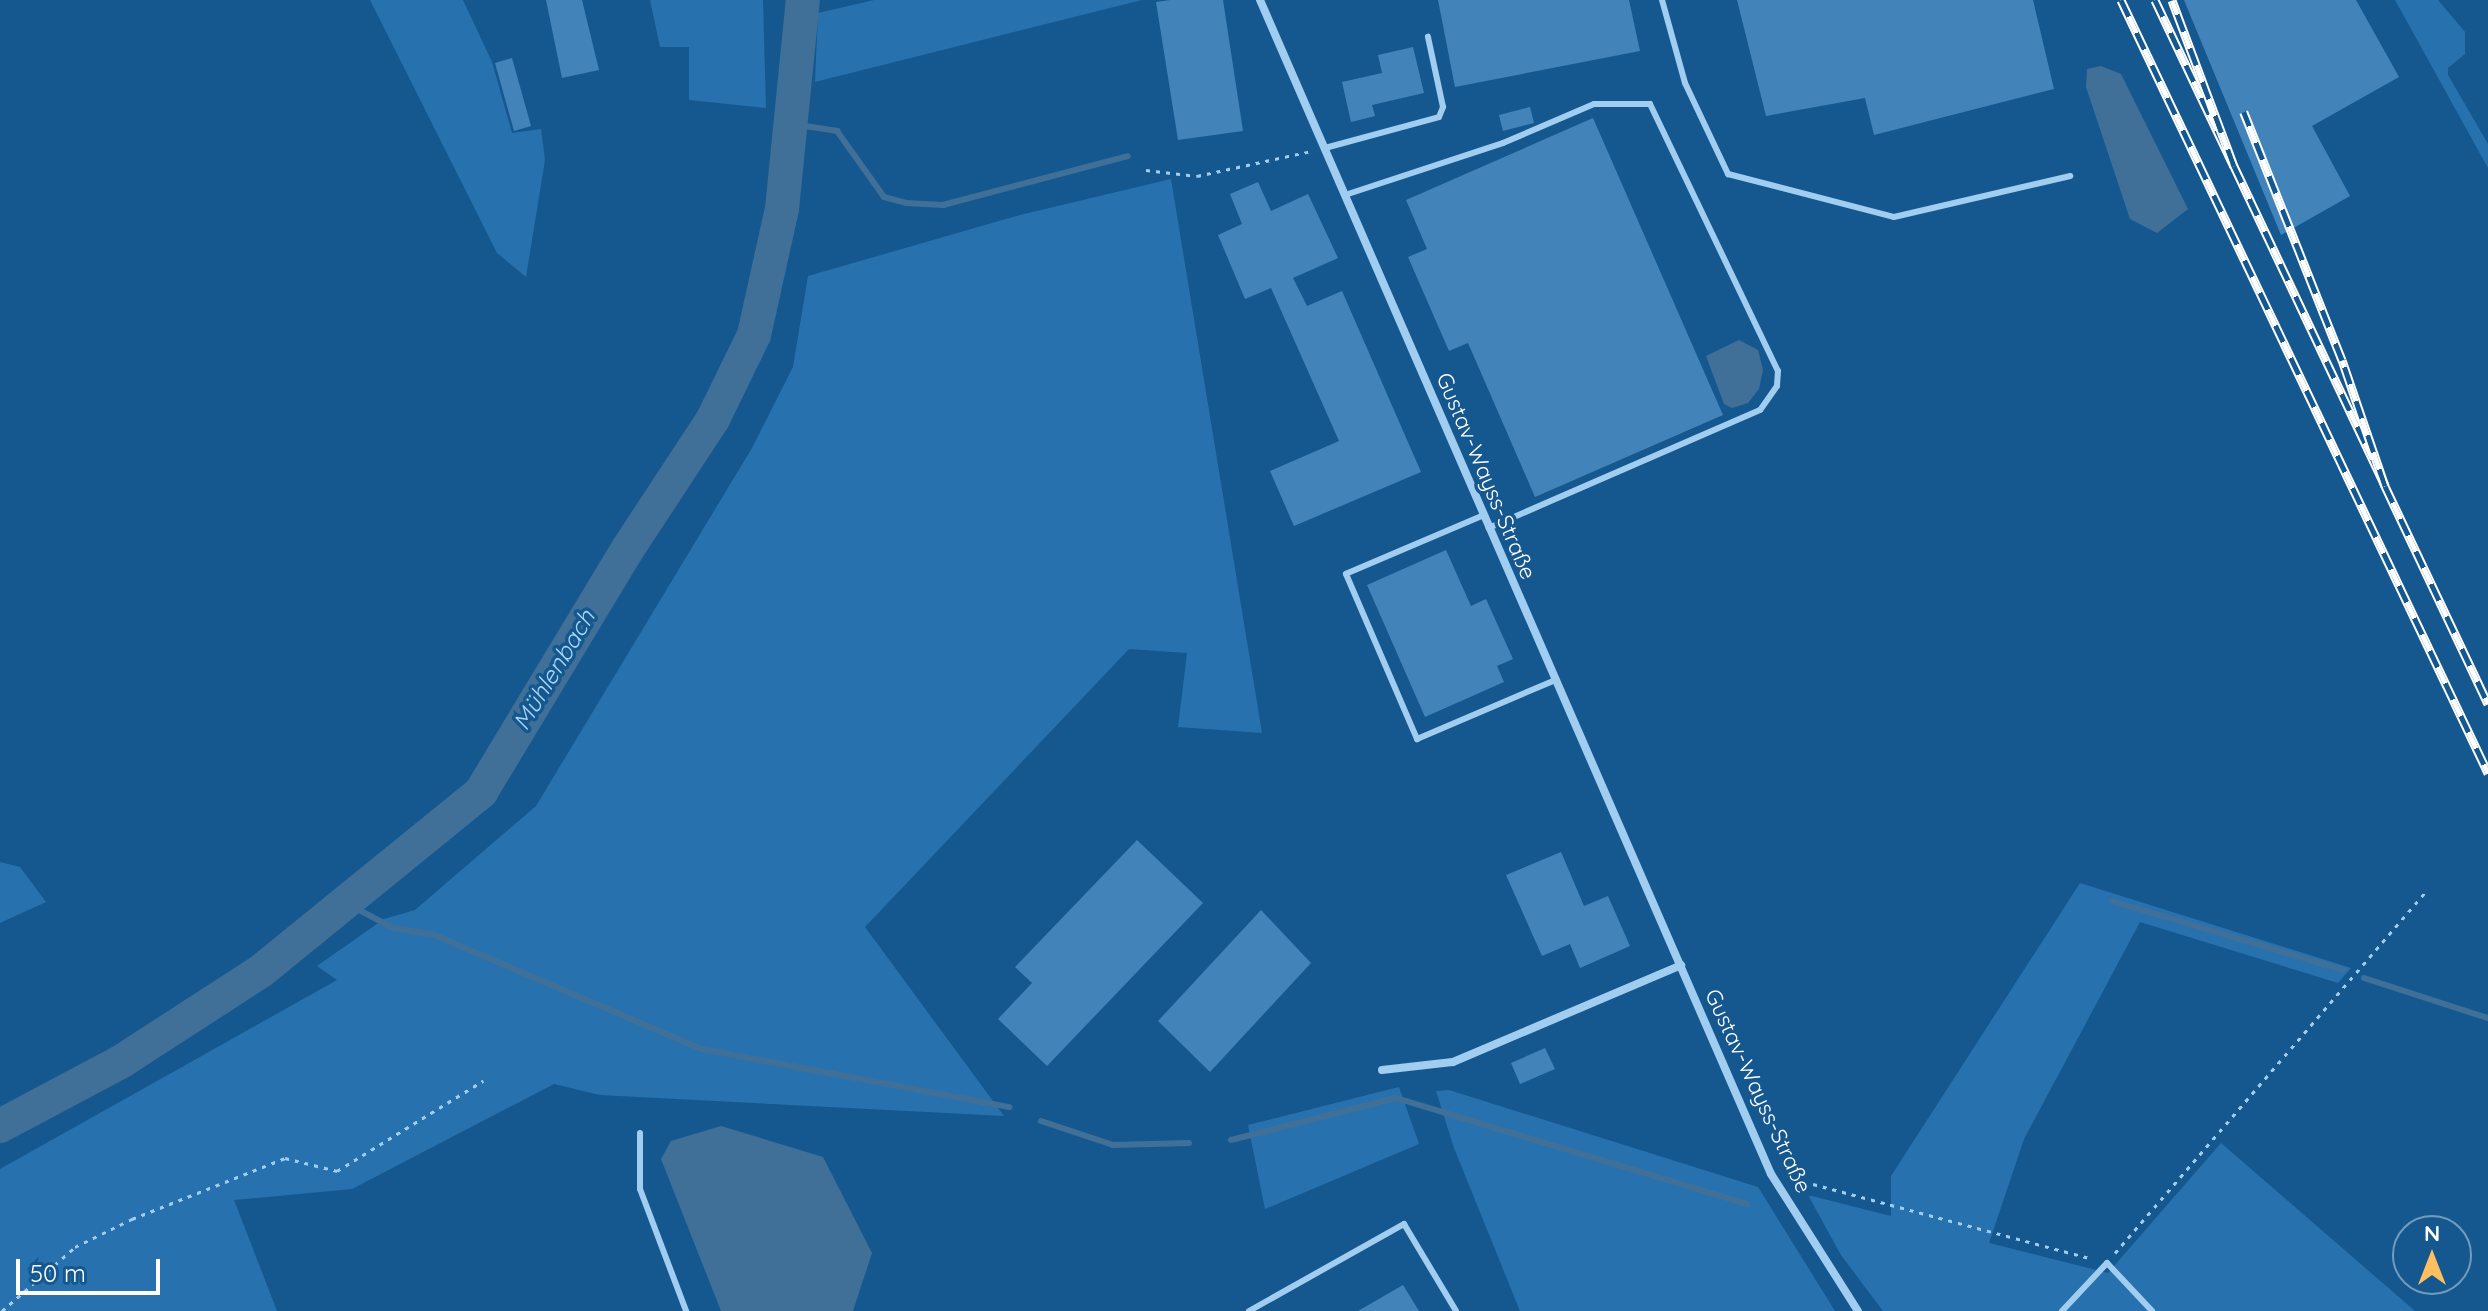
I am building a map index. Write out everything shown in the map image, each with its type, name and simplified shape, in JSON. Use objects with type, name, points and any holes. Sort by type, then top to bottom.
[{"type":"street","name":"Gustav-Wayss-Straße","points":[[1260,0],[1779,1187],[1858,1311]]},
{"type":"street","points":[[1382,1070],[1453,1062],[1681,965]]},
{"type":"lane","points":[[1662,0],[1685,83],[1728,174],[1894,217],[2070,176]]},
{"type":"lane","points":[[1325,148],[1439,117],[1443,107],[1428,37]]},
{"type":"lane","points":[[1345,195],[1503,143],[1594,104],[1650,104],[1778,371],[1777,386],[1760,410],[1489,528]]},
{"type":"lane","points":[[1484,515],[1346,574],[1399,698],[1417,739],[1555,680]]},
{"type":"lane","points":[[640,1133],[640,1189],[686,1311]]},
{"type":"lane","points":[[1249,1311],[1404,1224],[1456,1311]]},
{"type":"lane","points":[[2062,1311],[2107,1263],[2152,1311]]},
{"type":"path","points":[[1146,170],[1197,176],[1325,148]]},
{"type":"path","points":[[1779,1187],[1813,1184],[2107,1263],[2425,892]]},
{"type":"path","points":[[2,1311],[75,1247],[132,1219],[285,1158],[337,1171],[483,1081]]},
{"type":"shaded area","points":[[370,0],[463,0],[492,62],[512,133],[541,129],[545,160],[526,277],[497,253]]},
{"type":"shaded area","points":[[650,0],[763,0],[766,108],[689,100],[689,47],[660,47]]},
{"type":"shaded area","points":[[874,0],[1142,0],[815,82],[818,13]]},
{"type":"shaded area","points":[[2395,0],[2438,0],[2465,32],[2465,54],[2448,68],[2448,75],[2488,144],[2488,168]]},
{"type":"shaded area","points":[[2101,66],[2121,74],[2188,209],[2157,233],[2130,219],[2086,87],[2087,69]]},
{"type":"shaded area","points":[[1171,179],[1262,733],[1178,727],[1187,653],[1129,649],[865,927],[1004,1116],[600,1095],[554,1084],[352,1189],[234,1200],[277,1311],[0,1311],[0,1169],[337,980],[317,966],[384,919],[415,910],[536,806],[752,448],[793,367],[808,276],[1020,215]]},
{"type":"shaded area","points":[[1739,340],[1758,350],[1763,370],[1759,389],[1748,403],[1732,408],[1724,404],[1706,356]]},
{"type":"shaded area","points":[[0,862],[20,867],[46,902],[0,923]]},
{"type":"shaded area","points":[[2080,883],[2351,968],[2338,983],[2140,922],[2024,1139],[1989,1243],[2108,1273],[2221,1143],[2392,1291],[2392,1295],[2397,1295],[2415,1311],[1883,1311],[1841,1255],[1808,1195],[1891,1216],[1891,1176]]},
{"type":"shaded area","points":[[1399,1087],[1419,1144],[1265,1209],[1248,1125]]},
{"type":"shaded area","points":[[1449,1090],[1758,1187],[1835,1311],[1520,1311],[1454,1148],[1436,1091]]},
{"type":"shaded area","points":[[721,1126],[823,1157],[872,1253],[853,1311],[721,1311],[661,1159],[671,1141]]},
{"type":"building","points":[[546,0],[582,0],[599,70],[562,78]]},
{"type":"building","points":[[1223,0],[1243,131],[1178,140],[1156,2]]},
{"type":"building","points":[[1438,0],[1629,0],[1640,51],[1455,87]]},
{"type":"building","points":[[1737,0],[2033,0],[2054,89],[1874,135],[1865,98],[1766,116]]},
{"type":"building","points":[[2184,0],[2356,0],[2399,77],[2312,126],[2350,196],[2281,235]]},
{"type":"building","points":[[1413,47],[1424,93],[1372,105],[1375,116],[1351,122],[1342,82],[1382,73],[1378,55]]},
{"type":"building","points":[[512,58],[531,126],[514,131],[495,63]]},
{"type":"building","points":[[1530,107],[1534,123],[1503,131],[1499,115]]},
{"type":"building","points":[[1593,118],[1723,415],[1535,497],[1468,343],[1449,351],[1408,257],[1427,249],[1406,200]]},
{"type":"building","points":[[1258,182],[1271,211],[1308,194],[1338,258],[1293,278],[1307,306],[1342,291],[1421,472],[1294,526],[1270,471],[1339,441],[1271,288],[1245,299],[1218,235],[1242,224],[1230,194]]},
{"type":"building","points":[[1446,550],[1471,606],[1486,599],[1513,659],[1497,666],[1504,682],[1425,717],[1367,585]]},
{"type":"building","points":[[1137,840],[1203,903],[1047,1066],[998,1019],[1032,983],[1015,967]]},
{"type":"building","points":[[1561,852],[1584,906],[1608,896],[1630,946],[1580,968],[1570,944],[1542,956],[1506,875]]},
{"type":"building","points":[[1261,910],[1311,963],[1210,1072],[1158,1021]]},
{"type":"building","points":[[1545,1048],[1555,1069],[1520,1084],[1511,1063]]},
{"type":"building","points":[[1403,1285],[1419,1311],[1358,1311]]},
{"type":"waterway","name":"Mühlenbach","points":[[0,1126],[122,1061],[261,971],[481,792],[627,550],[713,419],[754,335],[782,209],[803,0]]},
{"type":"waterway","points":[[792,124],[837,131],[884,197],[906,203],[943,205],[1128,156]]},
{"type":"waterway","points":[[2112,901],[2343,970]]},
{"type":"waterway","points":[[346,903],[393,928],[432,934],[702,1049],[1010,1107]]},
{"type":"waterway","points":[[2364,978],[2488,1018]]},
{"type":"waterway","points":[[1231,1140],[1396,1098],[1747,1204]]},
{"type":"waterway","points":[[1041,1121],[1113,1145],[1189,1143]]},
{"type":"railway","points":[[2121,0],[2488,773]]},
{"type":"railway","points":[[2155,0],[2234,166],[2172,0]]},
{"type":"railway","points":[[2234,166],[2385,486],[2342,360],[2244,112]]},
{"type":"railway","points":[[2385,486],[2488,704]]}]
